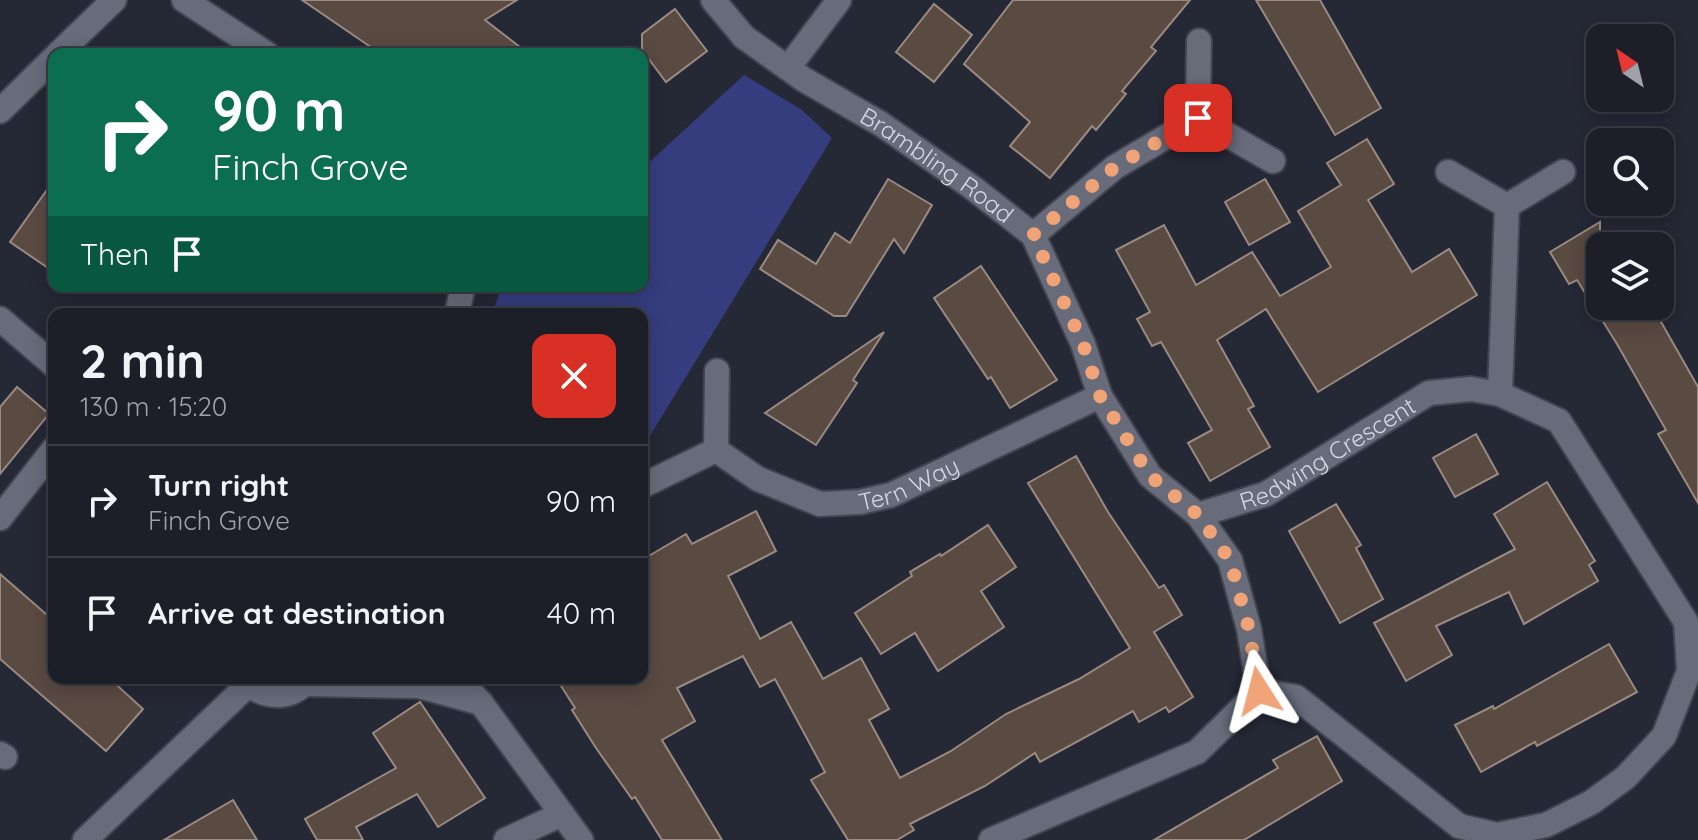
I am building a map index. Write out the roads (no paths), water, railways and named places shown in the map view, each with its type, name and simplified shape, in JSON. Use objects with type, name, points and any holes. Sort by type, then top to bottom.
[{"type":"street","points":[[64,48],[114,0]]},
{"type":"street","points":[[184,0],[258,48]]},
{"type":"street","name":"Brambling Road","points":[[713,0],[744,37],[788,68],[881,124],[973,188],[1033,235],[1083,344],[1100,396],[1150,476],[1198,515],[1230,560],[1249,629],[1259,691]]},
{"type":"street","points":[[788,68],[839,0]]},
{"type":"street","points":[[1198,118],[1199,41]]},
{"type":"street","points":[[0,111],[48,64]]},
{"type":"street","points":[[1198,118],[1273,161]]},
{"type":"street","points":[[1033,235],[1115,167],[1198,118]]},
{"type":"street","points":[[1448,172],[1507,206]]},
{"type":"street","points":[[1507,206],[1563,172]]},
{"type":"street","points":[[1500,394],[1507,206]]},
{"type":"street","points":[[0,319],[48,360]]},
{"type":"street","points":[[648,483],[716,450],[717,371]]},
{"type":"street","name":"Redwing Crescent","points":[[1198,515],[1266,494],[1429,393],[1471,389],[1500,394],[1559,421],[1686,622],[1689,671],[1664,736],[1626,777],[1592,802],[1546,825],[1497,835],[1459,826],[1296,697],[1259,691]]},
{"type":"street","name":"Tern Way","points":[[716,450],[758,479],[820,504],[860,502],[891,495],[1100,396]]},
{"type":"street","points":[[0,518],[48,457]]},
{"type":"street","points":[[85,840],[243,684]]},
{"type":"street","points":[[248,684],[258,692],[272,696],[293,692],[303,684]]},
{"type":"street","points":[[374,684],[419,686],[481,703]]},
{"type":"street","points":[[464,684],[481,703],[581,840]]},
{"type":"street","points":[[997,838],[1197,752],[1259,691]]},
{"type":"street","points":[[506,840],[562,814]]}]
